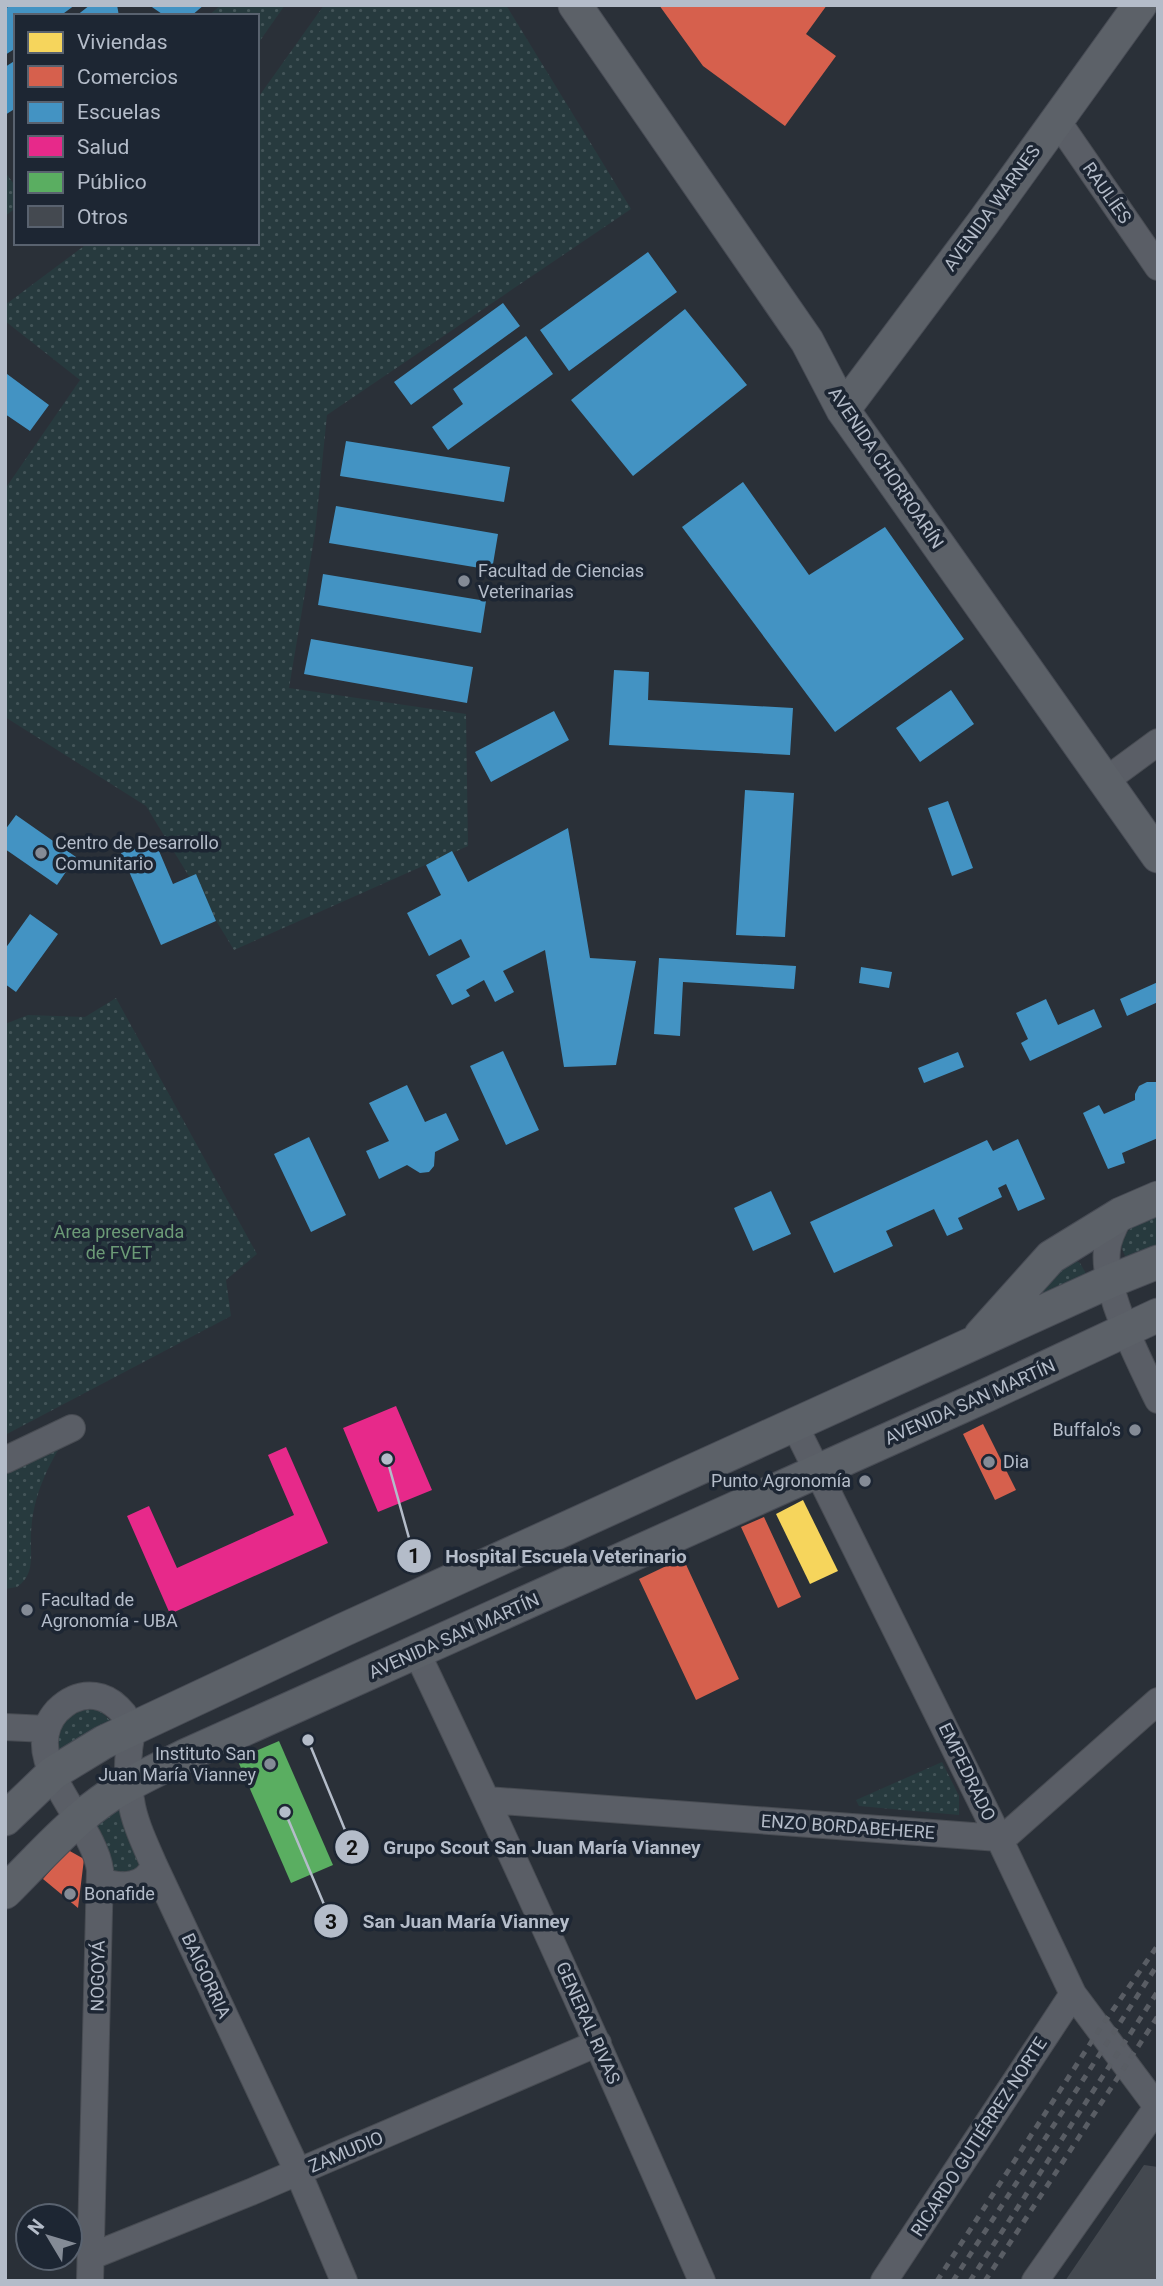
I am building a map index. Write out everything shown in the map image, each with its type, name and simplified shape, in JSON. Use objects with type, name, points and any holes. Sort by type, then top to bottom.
[{"type":"main road","name":"AVENIDA CHORROARÍN","points":[[575,5],[807,341],[843,410],[1158,856]]},
{"type":"main road","name":"AVENIDA WARNES","points":[[843,410],[983,223],[1140,5]]},
{"type":"main road","points":[[972,1344],[1051,1258],[1121,1214],[1158,1198]]},
{"type":"main road","points":[[5,1819],[53,1773],[95,1747],[343,1630],[794,1424],[1158,1262]]},
{"type":"main road","name":"AVENIDA SAN MARTÍN","points":[[5,1892],[79,1821],[128,1784],[188,1754],[417,1653],[1158,1315]]},
{"type":"street","name":"RAULÍES","points":[[1056,119],[1158,267]]},
{"type":"street","points":[[1105,781],[1158,741]]},
{"type":"street","points":[[1121,1214],[1107,1249],[1108,1282],[1158,1400]]},
{"type":"street","name":"EMPEDRADO","points":[[794,1424],[999,1838],[1073,1994],[1158,2107]]},
{"type":"street","points":[[5,1460],[72,1429]]},
{"type":"street","name":"GENERAL RIVAS","points":[[417,1653],[488,1800],[702,2281]]},
{"type":"street","points":[[5,1727],[46,1729],[59,1709],[76,1697],[87,1695],[100,1696],[111,1701],[124,1715],[131,1730]]},
{"type":"street","points":[[999,1838],[1009,1833],[1158,1701]]},
{"type":"street","name":"NOGOYÁ","points":[[46,1729],[44,1739],[47,1758],[96,1852],[101,1881],[91,2269]]},
{"type":"street","name":"BAIGORRIA","points":[[131,1730],[128,1784],[134,1816],[154,1865],[298,2172],[344,2281]]},
{"type":"street","name":"ENZO BORDABEHERE","points":[[488,1800],[999,1838]]},
{"type":"street","points":[[101,1881],[122,1886],[132,1885],[148,1876],[154,1865]]},
{"type":"street","name":"RICARDO GUTIÉRREZ NORTE","points":[[884,2281],[1073,1994]]},
{"type":"street","name":"ZAMUDIO","points":[[91,2269],[298,2172],[598,2043]]},
{"type":"street","points":[[1035,2281],[1158,2107]]},
{"type":"green space","points":[[221,5],[285,5],[259,42],[259,14],[210,14]]},
{"type":"green space","points":[[324,5],[506,5],[631,209],[327,415],[315,533],[289,688],[466,714],[468,846],[234,950],[146,806],[5,717],[5,489],[80,380],[5,321],[5,305],[85,245],[259,245],[259,96]]},
{"type":"green space","points":[[5,172],[14,184],[14,209],[5,216]]},
{"type":"green space","name":"Area preservada de FVET","points":[[116,998],[257,1254],[226,1280],[231,1316],[5,1435],[5,1024],[28,1015],[85,1017]]},
{"type":"green space","points":[[1158,1212],[1158,1245],[1127,1259],[1122,1243],[1125,1236],[1136,1224]]},
{"type":"green space","points":[[1073,1259],[1080,1263],[1088,1277],[1020,1311],[1050,1275]]},
{"type":"green space","points":[[72,1428],[50,1465],[35,1504],[30,1570],[17,1587],[5,1589],[5,1460]]},
{"type":"green space","points":[[84,1708],[100,1711],[112,1722],[59,1760],[60,1728]]},
{"type":"green space","points":[[942,1762],[959,1796],[959,1815],[859,1806],[856,1800]]},
{"type":"green space","points":[[119,1810],[142,1867],[140,1872],[116,1876],[96,1825]]},
{"type":"building: Viviendas","points":[[803,1500],[838,1571],[810,1584],[776,1514]]},
{"type":"building: Comercios","points":[[659,5],[827,5],[806,34],[836,56],[785,126],[703,66]]},
{"type":"building: Comercios","name":"Dia","points":[[983,1424],[1016,1490],[995,1500],[963,1434]]},
{"type":"building: Comercios","points":[[764,1517],[801,1597],[778,1608],[741,1527]]},
{"type":"building: Comercios","points":[[683,1558],[739,1679],[696,1700],[639,1579]]},
{"type":"building: Comercios","name":"Bonafide","points":[[68,1850],[84,1859],[78,1908],[43,1879]]},
{"type":"building: Escuelas","points":[[11,5],[75,5],[63,14],[14,14],[14,49],[5,55],[5,9]]},
{"type":"building: Escuelas","points":[[90,5],[117,5],[119,14],[79,14]]},
{"type":"building: Escuelas","points":[[149,5],[204,5],[193,14],[162,14]]},
{"type":"building: Escuelas","points":[[14,61],[14,109],[5,115],[5,67]]},
{"type":"building: Escuelas","points":[[648,252],[677,292],[569,371],[540,330]]},
{"type":"building: Escuelas","points":[[503,303],[520,326],[411,405],[394,382]]},
{"type":"building: Escuelas","points":[[685,309],[747,385],[633,476],[571,400]]},
{"type":"building: Escuelas","points":[[526,336],[553,374],[448,450],[432,427],[463,404],[453,389]]},
{"type":"building: Escuelas","points":[[7,374],[49,405],[30,431],[5,414]]},
{"type":"building: Escuelas","points":[[346,441],[510,467],[504,502],[340,476]]},
{"type":"building: Escuelas","points":[[743,482],[809,575],[885,527],[964,639],[835,732],[682,527]]},
{"type":"building: Escuelas","points":[[336,506],[498,534],[492,570],[329,543]]},
{"type":"building: Escuelas","points":[[323,574],[486,601],[481,633],[318,605]]},
{"type":"building: Escuelas","points":[[311,639],[473,667],[467,703],[304,674]]},
{"type":"building: Escuelas","points":[[614,670],[649,672],[648,700],[793,708],[790,755],[609,745]]},
{"type":"building: Escuelas","points":[[951,690],[974,724],[920,762],[896,728]]},
{"type":"building: Escuelas","points":[[554,711],[569,740],[491,782],[475,752]]},
{"type":"building: Escuelas","points":[[745,790],[794,793],[785,937],[736,935]]},
{"type":"building: Escuelas","points":[[948,801],[973,868],[952,876],[928,808]]},
{"type":"building: Escuelas","name":"Centro de Desarrollo Comunitario","points":[[16,815],[76,857],[57,885],[5,849],[5,830]]},
{"type":"building: Escuelas","points":[[568,828],[590,958],[636,961],[616,1065],[564,1067],[545,950],[503,971],[514,992],[495,1002],[484,980],[466,990],[470,996],[452,1005],[436,975],[470,957],[461,939],[429,956],[407,913],[441,895],[426,865],[452,851],[468,882]]},
{"type":"building: Escuelas","points":[[154,839],[173,884],[196,874],[216,921],[161,945],[121,853]]},
{"type":"building: Escuelas","points":[[30,914],[58,934],[16,992],[5,984],[5,949]]},
{"type":"building: Escuelas","points":[[659,958],[796,966],[794,989],[683,982],[680,1036],[654,1034]]},
{"type":"building: Escuelas","points":[[861,967],[892,972],[889,988],[859,983]]},
{"type":"building: Escuelas","points":[[1158,982],[1158,1002],[1127,1016],[1120,999]]},
{"type":"building: Escuelas","points":[[1046,999],[1058,1025],[1094,1009],[1102,1027],[1030,1061],[1021,1043],[1028,1039],[1016,1013]]},
{"type":"building: Escuelas","points":[[503,1051],[539,1130],[506,1145],[470,1066]]},
{"type":"building: Escuelas","points":[[958,1052],[964,1067],[924,1083],[918,1068]]},
{"type":"building: Escuelas","points":[[1147,1082],[1158,1082],[1158,1138],[1122,1153],[1125,1163],[1108,1169],[1083,1113],[1099,1105],[1104,1114],[1135,1100],[1139,1086]]},
{"type":"building: Escuelas","points":[[407,1085],[425,1122],[446,1113],[459,1140],[435,1152],[434,1166],[429,1172],[420,1173],[407,1165],[379,1179],[366,1151],[389,1141],[369,1103]]},
{"type":"building: Escuelas","points":[[309,1137],[346,1215],[311,1232],[274,1154]]},
{"type":"building: Escuelas","points":[[1018,1139],[1045,1199],[1018,1211],[1006,1184],[998,1188],[1002,1197],[958,1218],[963,1229],[947,1236],[934,1209],[886,1231],[893,1246],[834,1273],[810,1222],[987,1140],[993,1151]]},
{"type":"building: Escuelas","points":[[771,1191],[791,1234],[753,1251],[734,1208]]},
{"type":"building: Salud","points":[[396,1406],[432,1490],[378,1512],[343,1428]]},
{"type":"building: Salud","points":[[286,1447],[328,1543],[170,1614],[127,1516],[149,1506],[177,1568],[294,1515],[268,1455]]},
{"type":"building: Público","points":[[279,1741],[333,1865],[291,1883],[237,1759]]},
{"type":"building: Otros","points":[[1144,2165],[1158,2167],[1158,2281],[1065,2281]]},
{"type":"railway","points":[[937,2281],[1099,2030],[1158,1945]]},
{"type":"railway","points":[[953,2281],[1158,1964]]},
{"type":"railway","points":[[970,2281],[1158,1991]]},
{"type":"railway","points":[[985,2281],[1158,2016]]},
{"type":"place","name":"Facultad de Ciencias Veterinarias","points":[[464,581]]},
{"type":"place","name":"Centro de Desarrollo Comunitario","points":[[41,853]]},
{"type":"place","name":"Buffalo's","points":[[1135,1430]]},
{"type":"place","name":"Hospital Escuela Veterinario","points":[[387,1459]]},
{"type":"place","name":"Dia","points":[[989,1462]]},
{"type":"place","name":"Punto Agronomía","points":[[865,1481]]},
{"type":"place","name":"Facultad de Agronomía - UBA","points":[[27,1610]]},
{"type":"place","name":"Grupo Scout San Juan María Vianney","points":[[308,1740]]},
{"type":"place","name":"Instituto San Juan María Vianney","points":[[270,1764]]},
{"type":"place","name":"San Juan María Vianney","points":[[285,1812]]},
{"type":"place","name":"Bonafide","points":[[70,1894]]}]
